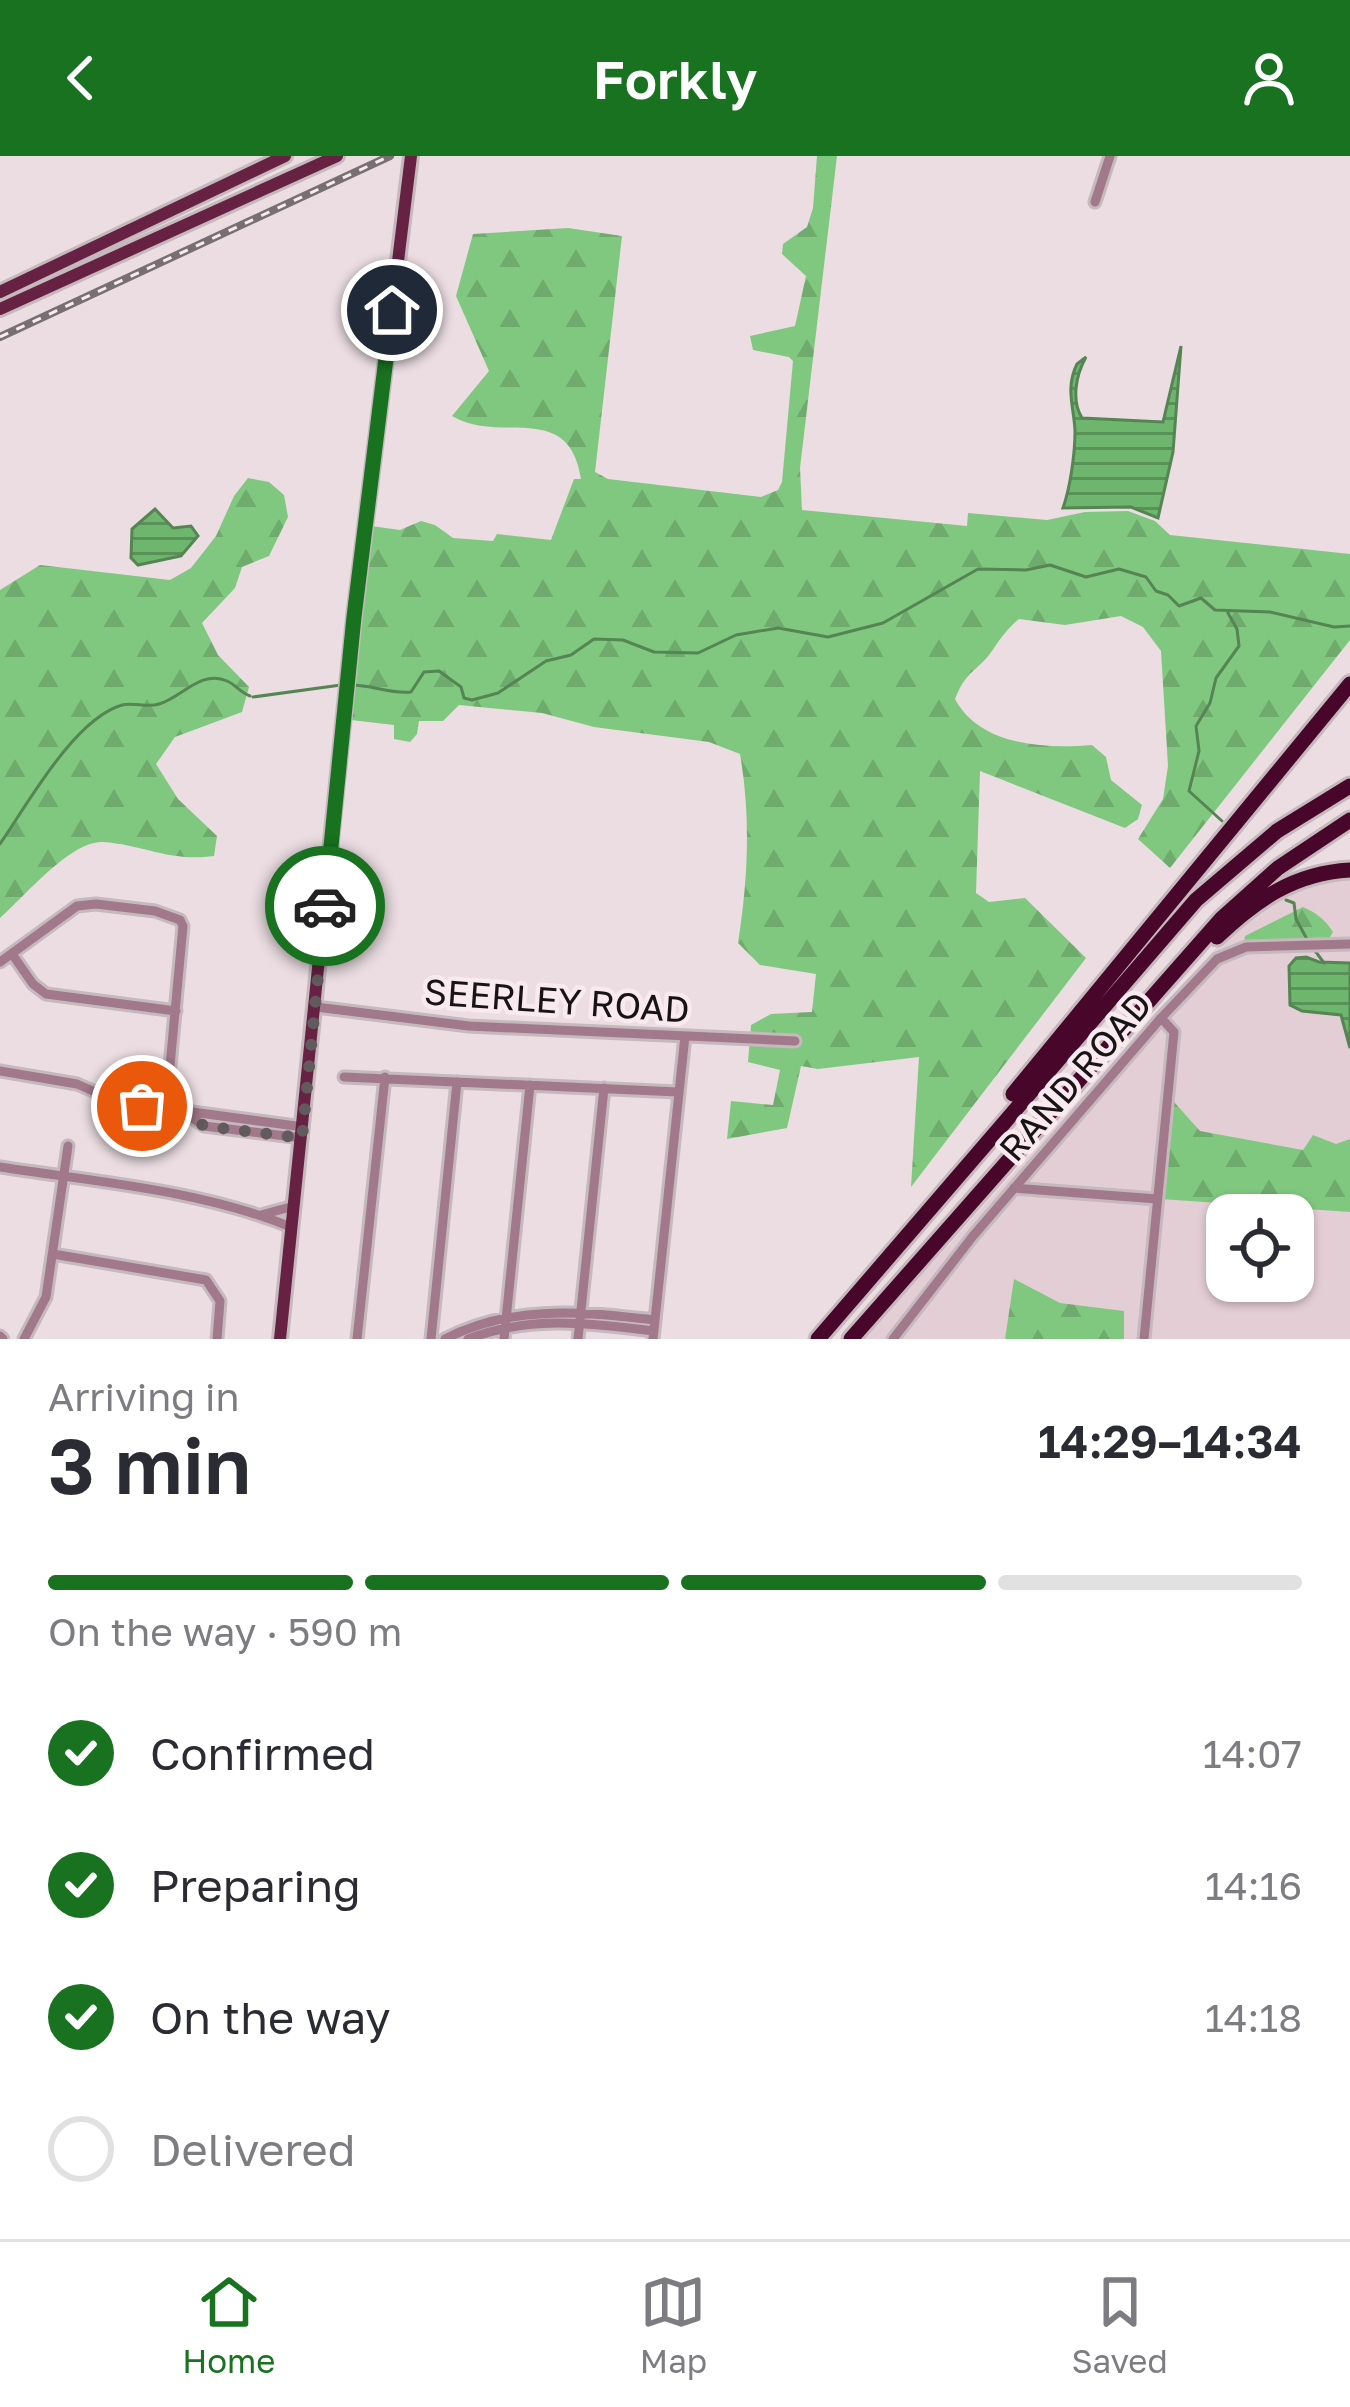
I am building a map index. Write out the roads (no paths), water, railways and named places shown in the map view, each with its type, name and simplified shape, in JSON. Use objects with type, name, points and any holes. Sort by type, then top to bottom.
[{"type":"highway","points":[[870,1277],[945,1177],[1350,684]]},
{"type":"highway","points":[[818,1339],[1196,900],[1266,839],[1350,785]]},
{"type":"highway","points":[[851,1339],[1240,901],[1350,820]]},
{"type":"highway","points":[[1142,1011],[1263,897],[1304,877],[1350,870]]},
{"type":"main road","points":[[0,292],[285,156]]},
{"type":"main road","points":[[0,309],[337,156]]},
{"type":"main road","points":[[280,1339],[347,684],[411,156]]},
{"type":"street","points":[[1095,202],[1111,156]]},
{"type":"street","points":[[0,962],[77,906],[172,914],[183,926],[166,1109]]},
{"type":"street","name":"RAND ROAD","points":[[893,1339],[1014,1188],[1217,959],[1238,948],[1350,944]]},
{"type":"street","points":[[12,954],[23,973],[46,994],[176,1011]]},
{"type":"street","name":"SEERLEY ROAD","points":[[316,1007],[469,1026],[795,1041]]},
{"type":"street","points":[[1144,1339],[1174,1033],[1161,1018]]},
{"type":"street","points":[[445,1339],[506,1322],[581,1317],[654,1330],[685,1036]]},
{"type":"street","points":[[0,1071],[76,1084],[118,1102],[184,1112],[204,1126],[302,1133]]},
{"type":"street","points":[[344,1077],[679,1092]]},
{"type":"street","points":[[357,1339],[385,1077]]},
{"type":"street","points":[[430,1339],[457,1082]]},
{"type":"street","points":[[504,1339],[530,1085]]},
{"type":"street","points":[[578,1339],[604,1088]]},
{"type":"street","points":[[24,1339],[44,1304],[68,1146]]},
{"type":"street","points":[[0,1167],[191,1197],[261,1214],[291,1227]]},
{"type":"street","points":[[1014,1188],[1157,1199]]},
{"type":"street","points":[[261,1214],[294,1206]]},
{"type":"street","points":[[53,1254],[206,1280],[220,1303],[217,1339]]},
{"type":"street","points":[[468,1339],[506,1322]]},
{"type":"waterway","points":[[351,685],[411,692],[424,672],[439,671],[461,687],[464,698],[472,700],[498,693],[546,661],[571,655],[594,639],[623,640],[654,652],[698,653],[736,635],[778,628],[828,637],[883,623],[978,569],[1026,570],[1050,565],[1086,577],[1119,569],[1146,577],[1156,591],[1179,606],[1201,598],[1215,610],[1270,612],[1334,627],[1350,626]]},
{"type":"waterway","points":[[1222,821],[1189,791],[1199,751],[1196,726],[1210,703],[1216,678],[1239,646],[1228,613]]},
{"type":"waterway","points":[[0,844],[53,765],[104,713],[126,704],[159,704],[208,679],[227,681],[250,696]]},
{"type":"waterway","points":[[253,697],[341,685]]},
{"type":"waterway","points":[[1286,900],[1294,903],[1296,919],[1308,941]]},
{"type":"waterway","points":[[1313,948],[1324,963]]},
{"type":"railway","points":[[0,337],[390,156]]}]
